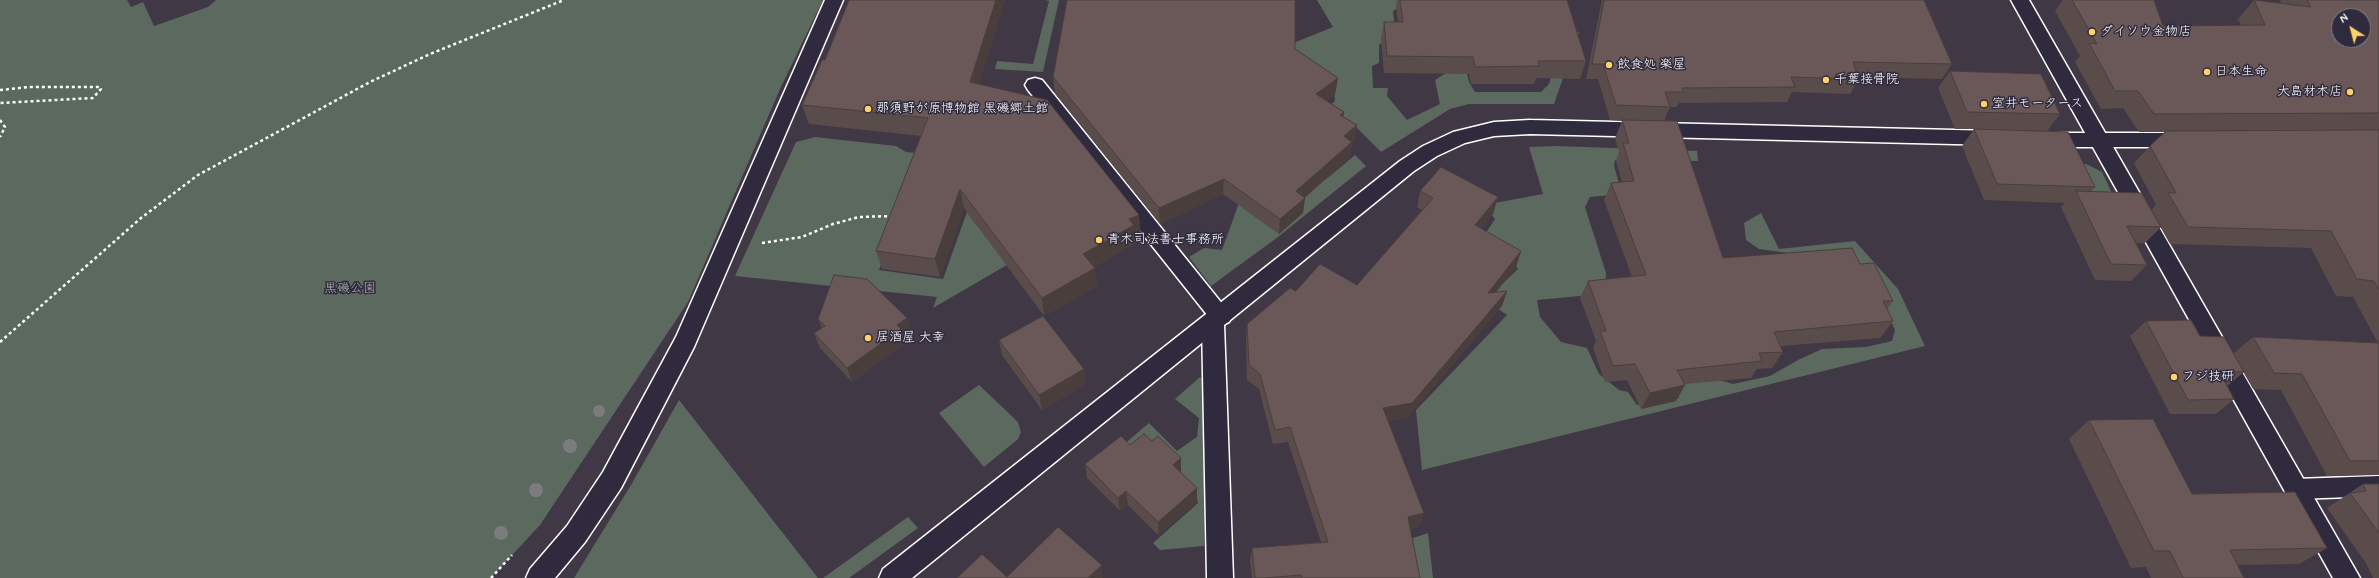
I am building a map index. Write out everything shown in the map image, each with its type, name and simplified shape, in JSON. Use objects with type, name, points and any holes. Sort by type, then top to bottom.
[{"type":"street","points":[[539,578],[576,534],[612,480],[686,340],[834,0]]},
{"type":"street","points":[[2020,0],[2347,578]]},
{"type":"street","points":[[1035,85],[1217,319],[1220,578]]},
{"type":"street","points":[[892,578],[1407,166],[1430,151],[1460,137],[1487,131],[1530,127],[2101,141],[2204,140]]},
{"type":"lane","points":[[2296,489],[2379,486]]},
{"type":"path","points":[[0,342],[141,218],[198,175],[370,82],[430,54],[564,0]]},
{"type":"path","points":[[0,90],[37,87],[100,87],[101,89],[97,96],[93,98],[14,101],[0,103]]},
{"type":"path","points":[[0,120],[5,127],[0,137]]},
{"type":"path","points":[[729,241],[763,243],[802,237],[833,224],[859,217],[895,216]]},
{"type":"path","points":[[491,578],[518,549]]},
{"type":"green space","name":"黒磯公園","points":[[0,0],[127,0],[131,7],[143,2],[154,26],[208,7],[216,0],[823,0],[780,89],[688,302],[540,525],[491,578],[0,578]]},
{"type":"green space","points":[[1045,0],[1059,0],[1043,72],[995,69],[997,61],[1033,64],[1049,1]]},
{"type":"green space","points":[[1317,0],[1441,0],[1401,6],[1393,11],[1396,38],[1387,37],[1379,45],[1379,63],[1372,66],[1373,88],[1388,88],[1387,96],[1407,120],[1440,104],[1435,80],[1464,62],[1469,82],[1475,92],[1541,92],[1549,84],[1565,33],[1579,32],[1554,104],[1469,104],[1450,109],[1381,152],[1354,125],[1336,116],[1329,106],[1335,101],[1333,88],[1322,80],[1309,190],[1329,177],[1355,155],[1366,166],[1278,237],[1211,286],[1189,257],[1204,248],[1222,250],[1244,189],[1256,44],[1296,42],[1333,27]]},
{"type":"green space","points":[[815,137],[896,146],[906,152],[925,154],[879,270],[943,279],[967,212],[977,226],[1110,205],[933,308],[937,297],[735,276],[796,142]]},
{"type":"green space","points":[[1556,146],[1697,151],[1698,161],[1615,160],[1614,166],[1622,194],[1590,197],[1585,207],[1606,273],[1605,290],[1580,296],[1537,300],[1540,317],[1561,342],[1587,348],[1599,374],[1619,390],[1628,392],[1637,405],[1679,398],[1671,381],[1701,375],[1733,384],[1770,376],[1798,360],[1822,349],[1866,347],[1892,341],[1895,330],[1881,300],[1811,256],[1759,249],[1746,240],[1744,223],[1761,213],[1779,249],[1855,241],[1898,289],[1925,346],[1422,470],[1416,410],[1507,315],[1485,300],[1518,269],[1511,260],[1481,240],[1495,219],[1485,207],[1489,204],[1543,194],[1529,147]]},
{"type":"green space","points":[[2068,164],[2086,164],[2102,172],[2116,202],[2086,202]]},
{"type":"green space","points":[[1200,377],[1207,384],[1204,546],[1160,550],[1153,543],[1198,503],[1196,495],[1153,448],[1123,445],[1149,423],[1177,451],[1197,437],[1199,418],[1175,399]]},
{"type":"green space","points":[[979,385],[1018,422],[1021,432],[1018,439],[984,467],[939,413]]},
{"type":"green space","points":[[679,400],[818,578],[574,578],[631,485]]},
{"type":"green space","points":[[908,517],[918,528],[849,578],[823,578]]},
{"type":"green space","points":[[1428,533],[1433,578],[1417,578],[1410,539]]},
{"type":"building","points":[[849,0],[996,0],[970,82],[1047,100],[1139,215],[1129,219],[1134,225],[1083,254],[1095,268],[1042,298],[960,189],[935,259],[876,251],[928,118],[802,105],[822,60],[825,60]]},
{"type":"building","points":[[1067,0],[1295,0],[1295,49],[1338,78],[1316,94],[1344,112],[1340,115],[1357,125],[1344,136],[1352,142],[1296,191],[1305,198],[1280,219],[1224,179],[1159,208],[1053,77]]},
{"type":"building","points":[[1400,0],[1567,0],[1586,61],[1538,61],[1539,66],[1475,67],[1473,57],[1387,56],[1384,22],[1403,22]]},
{"type":"building","points":[[1604,0],[1924,0],[1952,64],[1853,62],[1859,79],[1791,77],[1795,87],[1682,88],[1683,92],[1665,92],[1670,107],[1616,105],[1603,64],[1592,64]]},
{"type":"building","points":[[2072,0],[2154,0],[2163,26],[2265,25],[2254,0],[2311,7],[2307,0],[2379,0],[2379,113],[2154,114],[2138,91],[2115,91],[2089,43],[2097,44]]},
{"type":"building","points":[[1950,71],[2041,74],[2060,114],[1967,112]]},
{"type":"building","points":[[1622,120],[1677,121],[1723,258],[1852,248],[1860,264],[1874,263],[1893,301],[1883,301],[1893,321],[1774,332],[1783,352],[1759,353],[1762,361],[1677,370],[1685,385],[1650,393],[1635,364],[1613,366],[1600,331],[1606,331],[1588,281],[1646,275],[1611,183],[1634,181],[1623,143],[1629,143]]},
{"type":"building","points":[[1974,129],[2068,132],[2095,187],[1997,184]]},
{"type":"building","points":[[2379,130],[2379,290],[2374,281],[2357,279],[2331,231],[2188,227],[2168,193],[2176,193],[2150,146],[2166,131]]},
{"type":"building","points":[[1441,167],[1498,197],[1475,225],[1521,251],[1488,293],[1507,291],[1412,403],[1383,408],[1424,513],[1408,517],[1420,578],[1302,578],[1301,575],[1255,578],[1252,548],[1328,542],[1290,427],[1275,430],[1260,374],[1249,365],[1247,324],[1290,288],[1296,291],[1320,264],[1357,285],[1433,198],[1420,191]]},
{"type":"building","points":[[2076,191],[2141,193],[2161,227],[2127,226],[2147,265],[2111,264]]},
{"type":"building","points":[[834,275],[867,279],[907,318],[897,325],[901,329],[847,368],[814,333],[825,326],[818,319]]},
{"type":"building","points":[[1043,316],[1084,369],[1039,395],[999,340]]},
{"type":"building","points":[[2191,320],[2200,336],[2224,337],[2244,372],[2219,371],[2234,399],[2188,400],[2146,321]]},
{"type":"building","points":[[2253,337],[2379,343],[2379,461],[2350,461],[2302,374],[2274,373]]},
{"type":"building","points":[[2153,419],[2192,494],[2295,492],[2327,548],[2230,550],[2244,578],[2183,578],[2170,551],[2154,551],[2089,420]]},
{"type":"building","points":[[1144,434],[1152,441],[1158,436],[1181,458],[1173,465],[1197,488],[1158,522],[1126,491],[1118,498],[1085,464],[1121,436],[1130,445]]},
{"type":"building","points":[[2363,484],[2379,484],[2379,533],[2350,493],[2366,491]]},
{"type":"building","points":[[1058,527],[1102,565],[1088,578],[957,578],[982,554],[1007,577]]},
{"type":"place","name":"ダイソウ金物店","points":[[2092,32]]},
{"type":"place","name":"飲食処 楽屋","points":[[1609,65]]},
{"type":"place","name":"日本生命","points":[[2207,72]]},
{"type":"place","name":"千葉接骨院","points":[[1826,80]]},
{"type":"place","name":"大島材木店","points":[[2350,92]]},
{"type":"place","name":"室井モータース","points":[[1984,104]]},
{"type":"place","name":"那須野が原博物館 黒磯郷土館","points":[[868,109]]},
{"type":"place","name":"青木司法書士事務所","points":[[1099,240]]},
{"type":"place","name":"居酒屋 大幸","points":[[868,338]]},
{"type":"place","name":"フジ技研","points":[[2174,377]]}]
